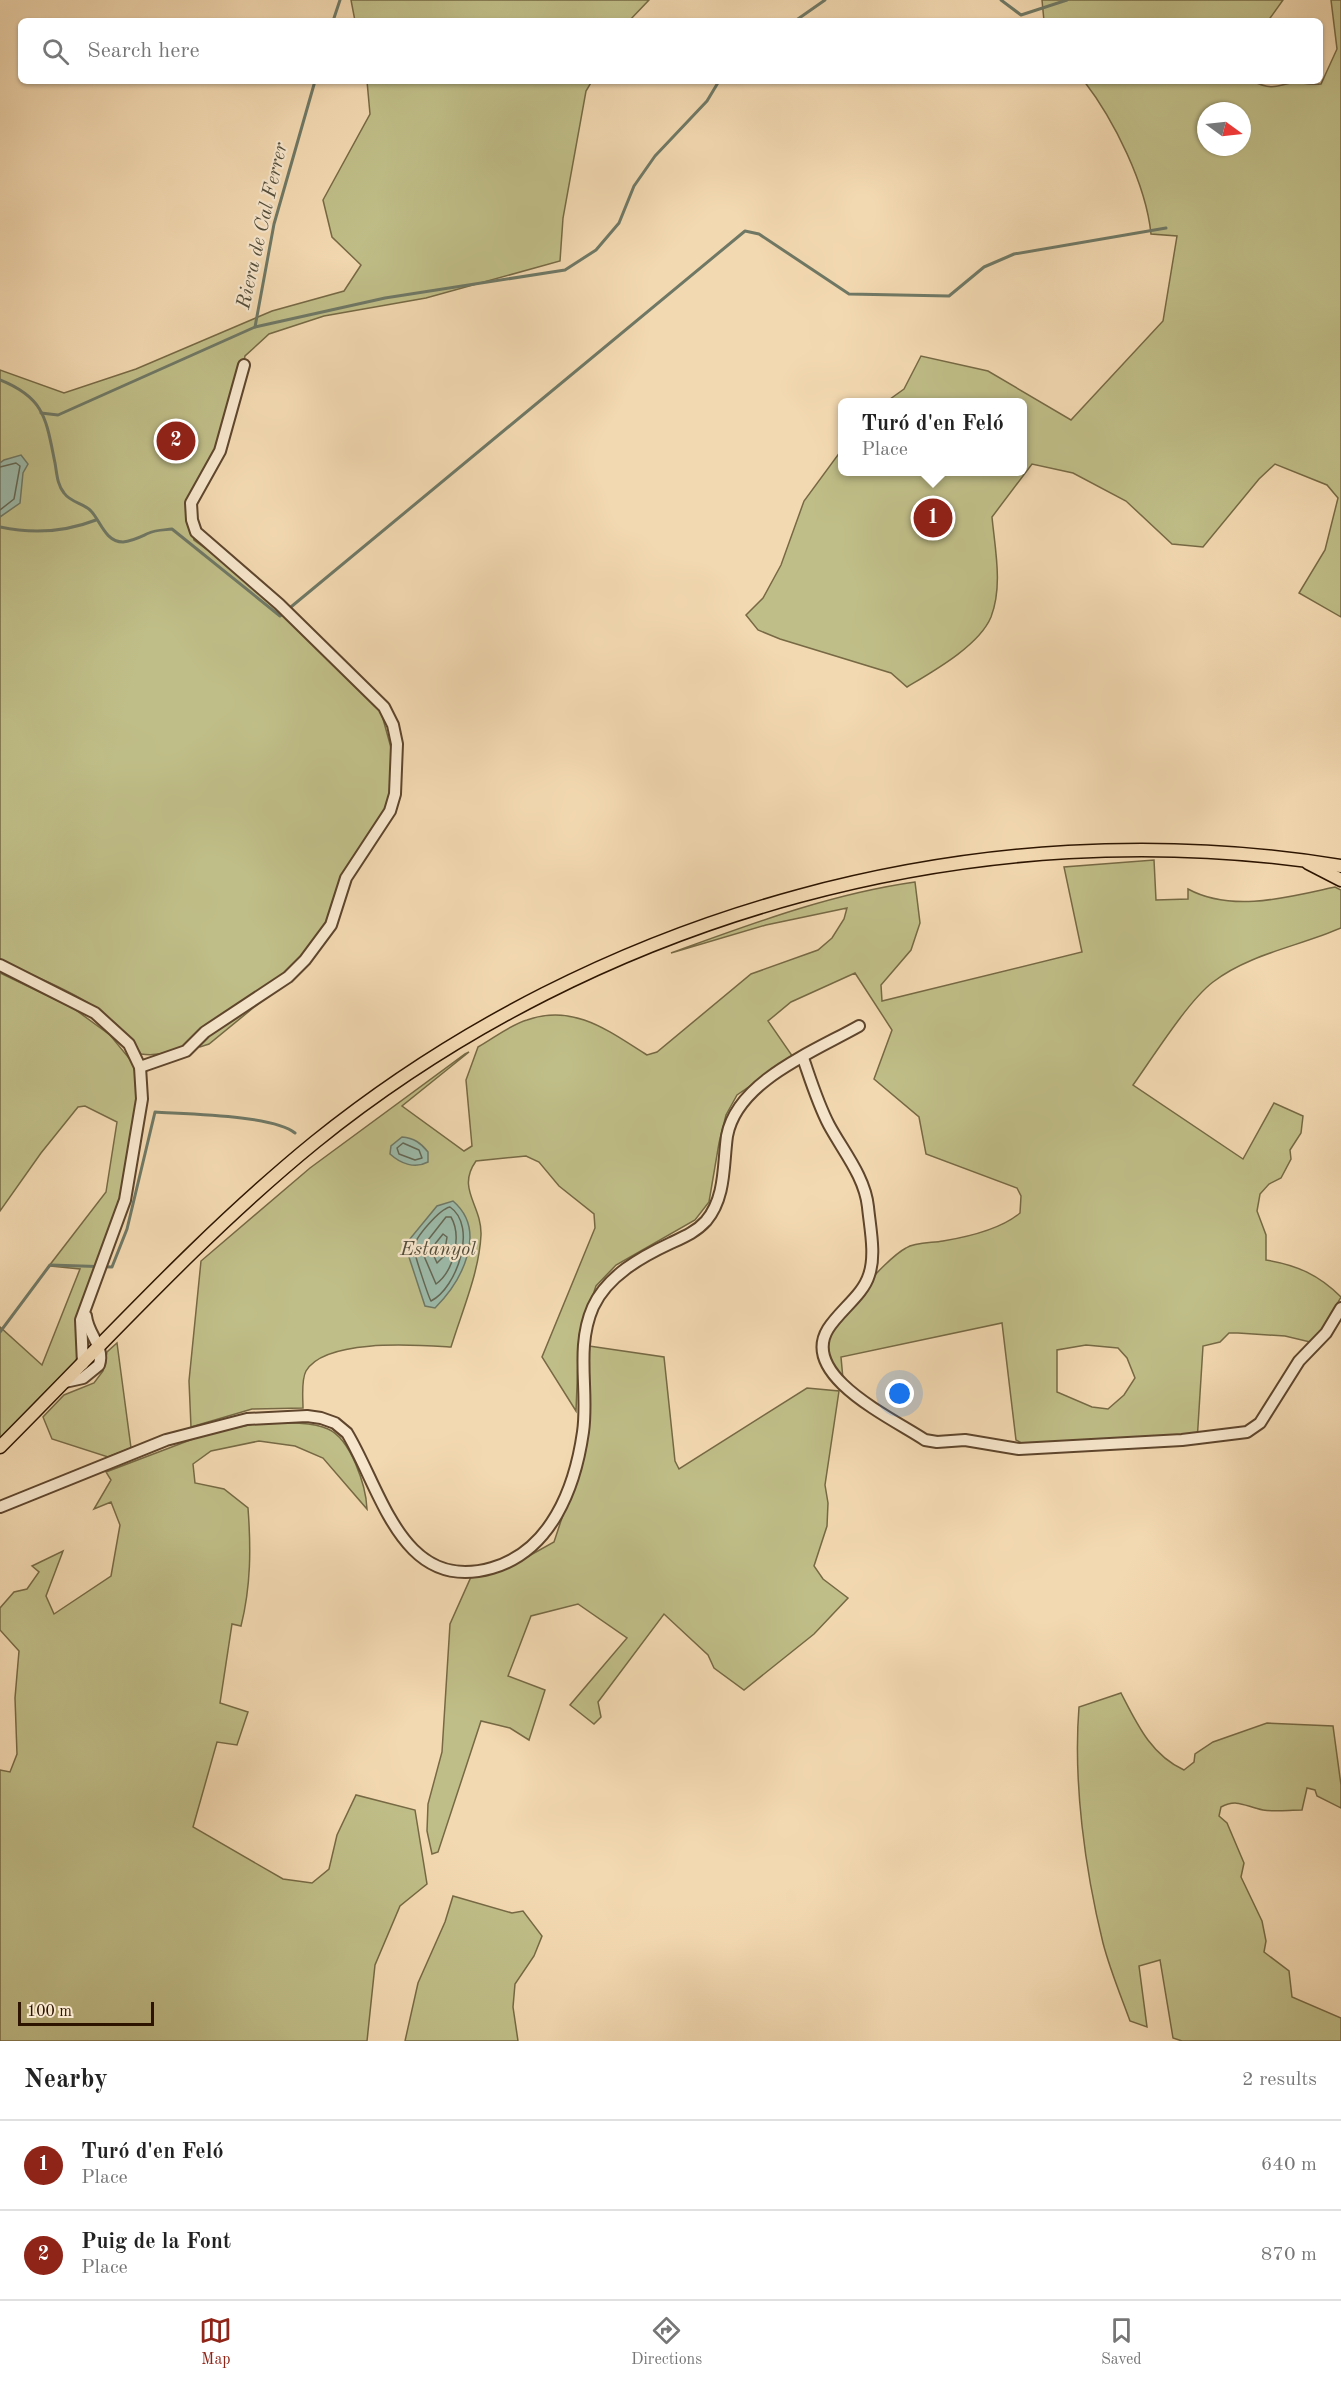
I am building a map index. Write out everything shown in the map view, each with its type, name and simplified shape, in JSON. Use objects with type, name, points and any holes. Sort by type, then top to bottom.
[{"type":"main road","points":[[0,1447],[183,1263],[279,1173],[395,1082],[509,1012],[592,970],[654,944],[770,904],[846,884],[974,861],[1112,850],[1207,852],[1302,860],[1341,866]]},
{"type":"main road","points":[[1302,860],[1341,880]]},
{"type":"street","points":[[140,1066],[186,1051],[205,1032],[288,977],[305,960],[331,925],[346,878],[390,811],[395,794],[397,744],[393,725],[384,707],[279,604],[196,532],[192,520],[191,503],[220,451],[244,365]]},
{"type":"street","points":[[0,965],[95,1013],[129,1044],[140,1066],[142,1099],[125,1200],[81,1320],[84,1340],[83,1364]]},
{"type":"street","points":[[0,1507],[166,1440],[247,1419],[307,1416],[335,1423],[347,1433],[393,1525],[411,1550],[427,1562],[465,1573],[502,1565],[520,1556],[549,1530],[560,1510],[569,1485],[583,1432],[585,1332],[592,1308],[602,1290],[644,1256],[691,1234],[715,1209],[721,1190],[728,1134],[736,1111],[745,1096],[803,1058],[860,1026]]},
{"type":"street","points":[[803,1058],[829,1125],[852,1164],[868,1203],[872,1255],[866,1284],[827,1330],[821,1350],[825,1364],[846,1388],[925,1440],[937,1442],[965,1440],[1019,1449],[1182,1440],[1247,1432],[1260,1422],[1299,1361],[1326,1333],[1341,1308]]},
{"type":"street","points":[[64,1382],[93,1372],[101,1358],[99,1347],[90,1330],[86,1307]]},
{"type":"street","points":[[90,1330],[114,1332]]},
{"type":"street","points":[[84,1340],[99,1347]]},
{"type":"shaded area","points":[[351,0],[649,0],[632,18],[354,18]]},
{"type":"shaded area","points":[[1042,0],[1283,0],[1270,18],[1044,18]]},
{"type":"shaded area","points":[[1331,0],[1341,0],[1341,617],[1299,593],[1325,550],[1338,498],[1327,485],[1275,464],[1259,479],[1203,547],[1172,544],[1126,501],[1073,473],[1032,464],[1027,471],[1027,398],[892,398],[904,389],[921,356],[988,371],[1071,420],[1163,321],[1177,236],[1151,234],[1143,194],[1127,153],[1106,114],[1086,84],[1259,84],[1274,87],[1288,84],[1323,84],[1337,49]]},
{"type":"shaded area","points":[[367,84],[590,84],[586,91],[563,218],[560,261],[426,298],[324,316],[269,334],[245,356],[240,380],[212,464],[189,512],[194,540],[246,578],[380,708],[393,755],[389,805],[342,894],[325,933],[269,995],[209,1044],[200,1047],[191,1042],[168,1052],[155,1055],[141,1054],[128,1036],[96,1008],[59,987],[0,961],[0,370],[64,393],[136,369],[272,311],[344,291],[361,265],[332,237],[323,200],[370,114]]},
{"type":"shaded area","points":[[838,455],[838,476],[1023,476],[992,517],[997,593],[991,617],[985,628],[966,648],[907,687],[891,673],[758,630],[746,615],[763,598],[781,565],[804,501]]},
{"type":"shaded area","points":[[1154,860],[1156,900],[1188,899],[1188,889],[1205,896],[1242,902],[1280,898],[1335,887],[1341,890],[1341,928],[1242,964],[1213,982],[1182,1016],[1133,1085],[1243,1159],[1274,1103],[1303,1116],[1301,1133],[1290,1150],[1291,1159],[1281,1178],[1269,1184],[1260,1194],[1257,1211],[1266,1235],[1266,1260],[1307,1272],[1341,1297],[1322,1330],[1310,1342],[1285,1336],[1229,1333],[1220,1342],[1203,1346],[1197,1442],[1032,1449],[1016,1440],[1002,1323],[841,1357],[843,1379],[833,1367],[827,1352],[828,1341],[835,1327],[857,1295],[896,1255],[910,1246],[962,1237],[1003,1224],[1020,1213],[1021,1196],[1017,1188],[926,1154],[919,1117],[874,1079],[892,1030],[855,973],[791,1002],[768,1021],[793,1057],[737,1095],[726,1115],[709,1202],[695,1220],[616,1265],[596,1286],[579,1336],[576,1411],[542,1357],[595,1228],[594,1214],[559,1186],[539,1162],[526,1156],[476,1161],[471,1171],[468,1180],[469,1189],[480,1224],[480,1249],[474,1278],[451,1347],[373,1346],[332,1353],[316,1360],[306,1371],[303,1384],[303,1408],[252,1409],[191,1427],[189,1381],[201,1261],[310,1168],[465,1054],[469,1052],[402,1106],[464,1151],[472,1146],[466,1080],[478,1047],[514,1025],[544,1016],[560,1015],[576,1018],[605,1029],[647,1055],[657,1052],[751,974],[818,950],[832,938],[844,919],[847,908],[766,925],[671,953],[822,902],[883,887],[915,882],[920,923],[911,950],[881,985],[882,1001],[1082,952],[1064,867]],"holes":[[[1086,1345],[1118,1348],[1127,1358],[1135,1378],[1124,1395],[1108,1409],[1092,1407],[1057,1392],[1057,1350]]]},
{"type":"shaded area","points":[[0,973],[73,1008],[110,1035],[133,1063],[137,1081],[137,1099],[121,1196],[101,1253],[78,1359],[0,1438],[0,1327],[42,1365],[80,1269],[49,1266],[106,1192],[117,1122],[85,1106],[78,1107],[41,1153],[0,1211]]},
{"type":"shaded area","points":[[117,1343],[131,1448],[108,1457],[52,1439],[43,1417],[64,1395],[94,1383],[103,1371],[107,1352]]},
{"type":"shaded area","points":[[589,1346],[664,1357],[675,1461],[679,1469],[807,1388],[839,1391],[825,1485],[828,1503],[827,1526],[814,1566],[823,1579],[848,1598],[814,1634],[744,1690],[714,1668],[708,1655],[664,1614],[598,1702],[601,1717],[594,1724],[570,1705],[627,1638],[578,1604],[531,1616],[508,1676],[545,1690],[529,1740],[510,1728],[481,1721],[438,1852],[432,1854],[427,1831],[428,1804],[442,1752],[450,1624],[471,1577],[511,1566],[554,1542],[584,1451],[588,1424]]},
{"type":"shaded area","points":[[258,1423],[321,1426],[336,1434],[344,1442],[356,1464],[364,1488],[367,1509],[323,1458],[295,1446],[259,1441],[211,1451],[193,1464],[195,1483],[224,1489],[248,1508],[250,1552],[244,1611],[241,1626],[232,1624],[220,1703],[248,1712],[237,1745],[217,1742],[193,1827],[283,1879],[312,1883],[329,1869],[337,1835],[356,1795],[415,1810],[427,1884],[400,1906],[375,1965],[367,2041],[0,2041],[0,1770],[10,1772],[17,1754],[15,1698],[19,1651],[0,1630],[0,1608],[14,1592],[27,1589],[39,1572],[32,1566],[63,1551],[46,1596],[54,1614],[111,1576],[120,1525],[111,1502],[94,1509],[111,1480],[106,1472],[206,1434]]},
{"type":"shaded area","points":[[1121,1693],[1146,1738],[1162,1756],[1184,1770],[1194,1762],[1195,1754],[1213,1742],[1267,1723],[1333,1726],[1341,1785],[1341,1808],[1317,1796],[1315,1790],[1307,1788],[1302,1810],[1268,1811],[1232,1803],[1221,1807],[1219,1816],[1227,1823],[1244,1863],[1241,1877],[1262,1921],[1266,1941],[1264,1952],[1289,1971],[1292,1997],[1341,2018],[1341,2041],[1182,2041],[1173,2038],[1160,1960],[1139,1966],[1147,2027],[1130,2021],[1103,1943],[1091,1886],[1082,1826],[1078,1765],[1079,1707]]},
{"type":"shaded area","points":[[453,1896],[512,1913],[523,1911],[542,1936],[534,1956],[515,1984],[513,2007],[518,2041],[405,2041],[418,1983],[445,1922]]},
{"type":"water","points":[[21,455],[28,464],[23,473],[20,503],[0,517],[0,463]]},
{"type":"water","points":[[402,1137],[414,1140],[423,1146],[428,1152],[428,1162],[418,1165],[408,1164],[390,1154],[391,1146]]},
{"type":"water","name":"Estanyol","points":[[453,1201],[463,1213],[469,1227],[470,1241],[467,1256],[462,1270],[445,1297],[435,1308],[425,1306],[407,1251],[409,1240],[437,1206]]},
{"type":"waterway","name":"Riera de Cal Ferrer","points":[[334,18],[340,0]]},
{"type":"waterway","points":[[799,18],[825,0]]},
{"type":"waterway","points":[[1001,0],[1021,15],[1067,0]]},
{"type":"waterway","name":"Riera de Cal Ferrer","points":[[41,413],[58,415],[255,327],[274,224],[314,84]]},
{"type":"waterway","points":[[255,327],[385,298],[565,270],[596,250],[619,223],[634,186],[655,156],[707,101],[717,84]]},
{"type":"waterway","points":[[0,380],[26,394],[35,403],[46,422],[62,490],[70,499],[91,511],[107,535],[123,542],[154,531],[172,529],[280,616],[745,231],[759,234],[849,294],[949,296],[984,267],[1014,254],[1166,228]]},
{"type":"waterway","points":[[0,527],[24,531],[48,531],[96,520]]},
{"type":"waterway","points":[[0,1332],[50,1265],[112,1267],[127,1229],[155,1112],[249,1119],[268,1122],[295,1133]]},
{"type":"place","name":"Puig de la Font","points":[[176,441]]},
{"type":"place","name":"Turó d'en Feló","points":[[933,518]]}]
